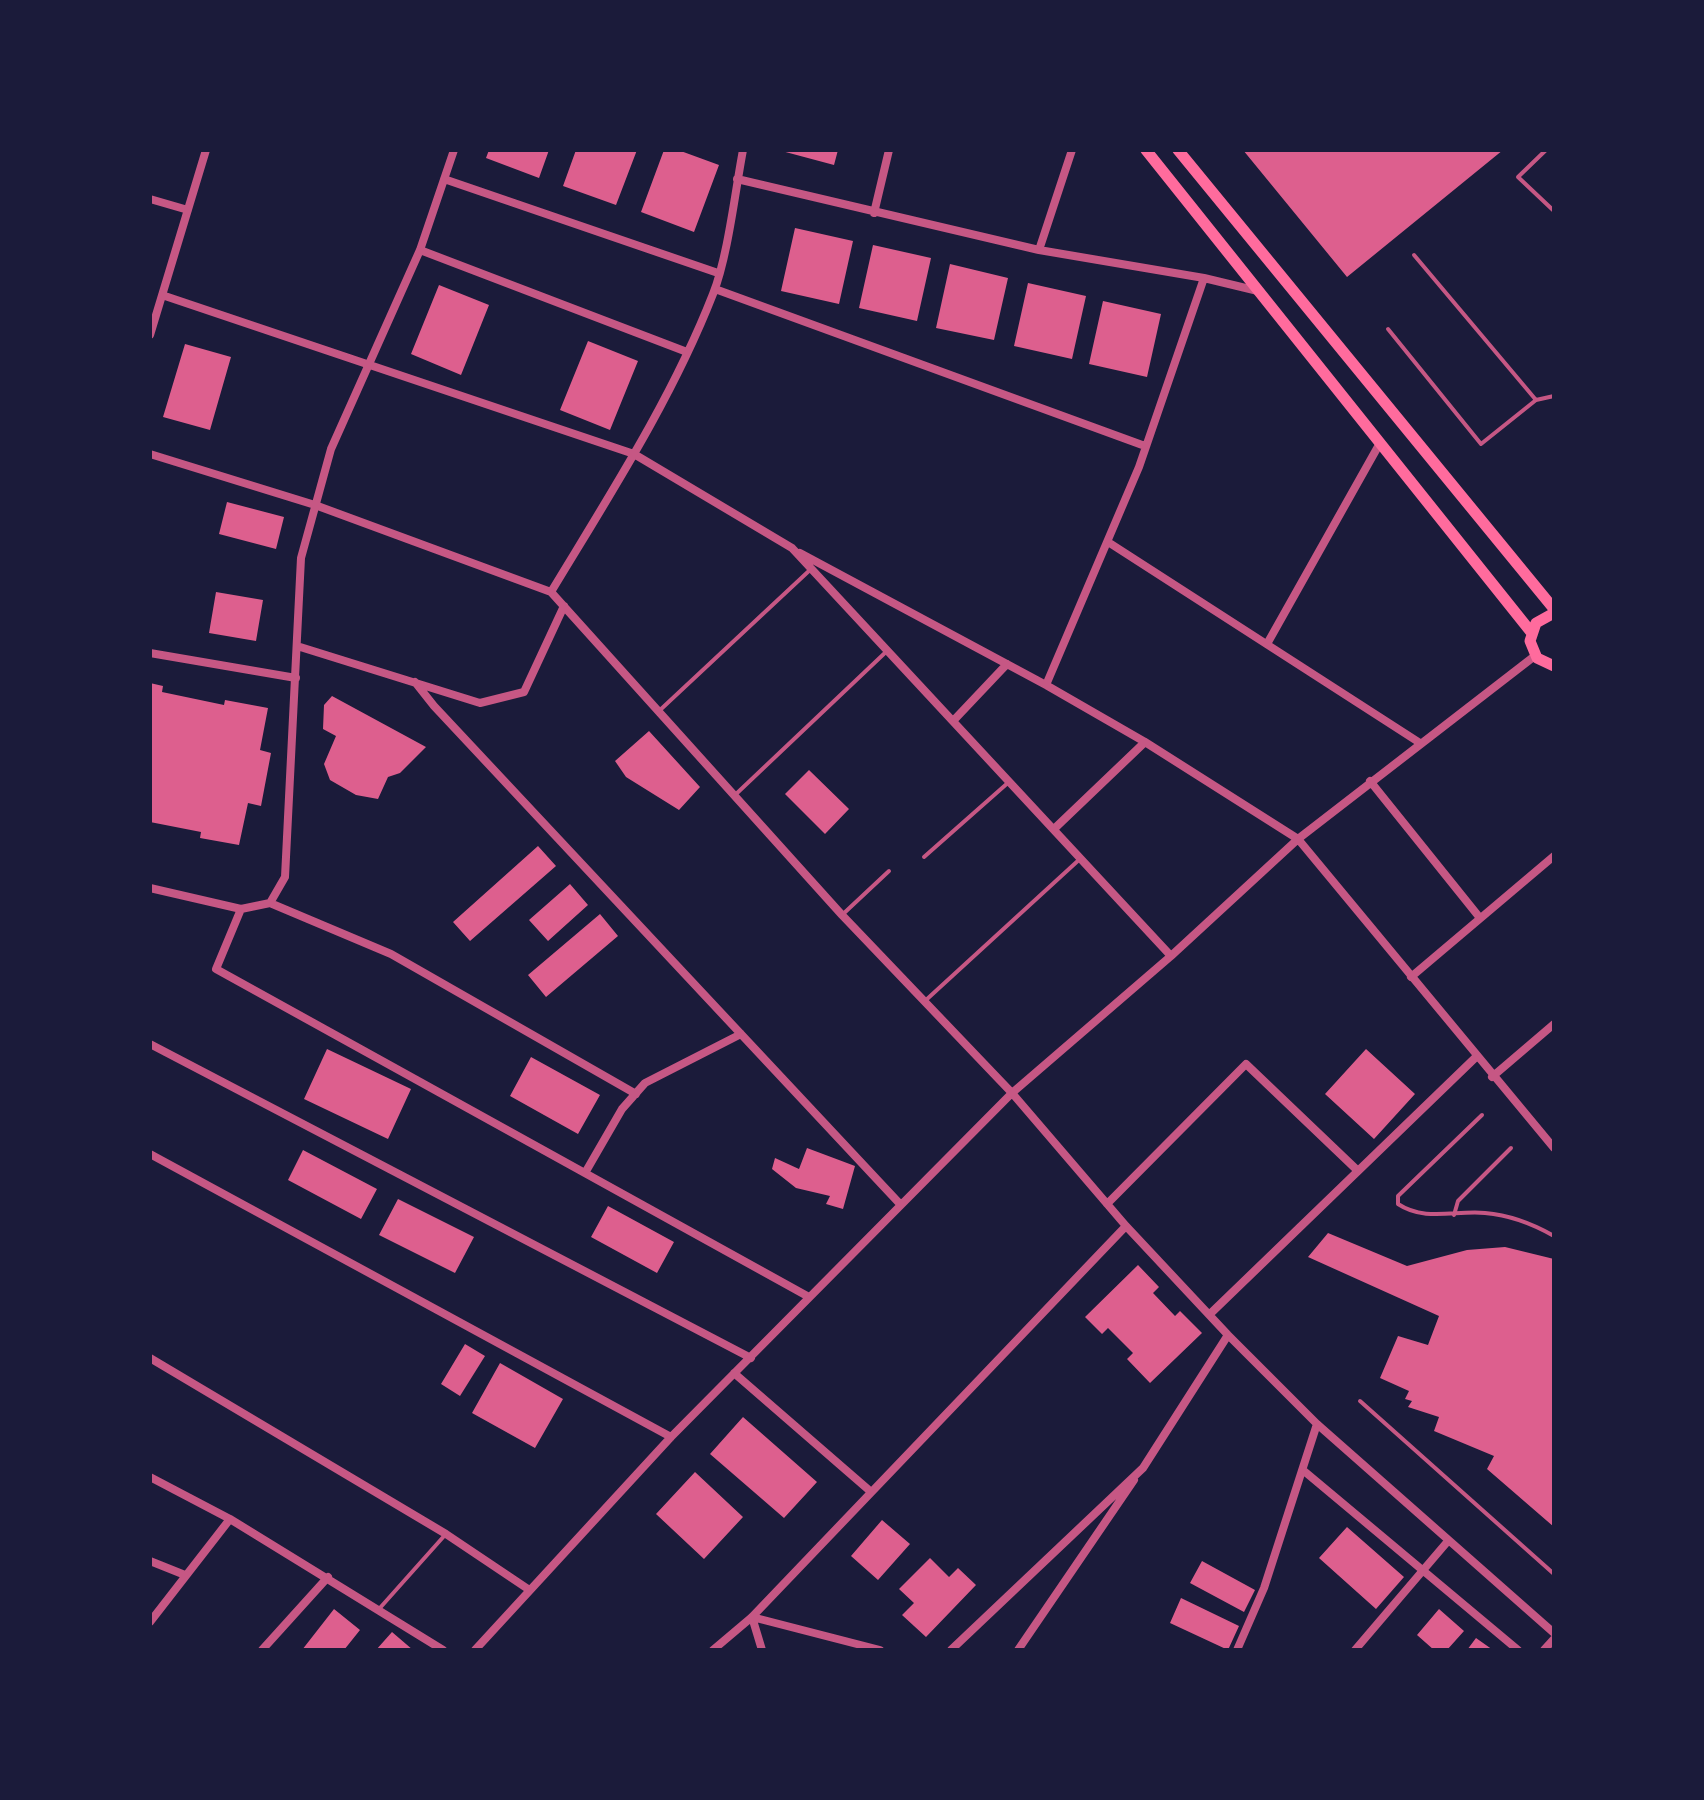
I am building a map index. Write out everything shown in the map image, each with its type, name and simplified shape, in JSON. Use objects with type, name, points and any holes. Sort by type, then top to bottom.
[{"type":"main road","points":[[1146,150],[1532,632]]},
{"type":"main road","points":[[1178,150],[1554,611],[1542,617],[1530,641],[1536,655],[1552,668]]},
{"type":"street","points":[[150,335],[206,150]]},
{"type":"street","points":[[270,903],[285,877],[301,558],[331,449],[420,250],[454,150]]},
{"type":"street","points":[[551,592],[634,454],[688,352],[715,290],[743,150]]},
{"type":"street","points":[[874,213],[889,150]]},
{"type":"street","points":[[1039,250],[1072,150]]},
{"type":"street","points":[[444,178],[718,273]]},
{"type":"street","points":[[737,179],[1039,250],[1258,291]]},
{"type":"street","points":[[150,199],[188,210]]},
{"type":"street","points":[[420,250],[688,352]]},
{"type":"street","points":[[1046,685],[1108,542],[1204,278]]},
{"type":"street","points":[[715,290],[1145,446]]},
{"type":"street","points":[[162,295],[634,454],[792,548],[1145,742],[1298,839],[1554,1148]]},
{"type":"street","points":[[1267,644],[1380,442]]},
{"type":"street","points":[[150,454],[315,505],[551,592],[842,915],[1012,1093],[1126,1226],[1228,1335],[1317,1424],[1554,1636],[1544,1650]]},
{"type":"street","points":[[1108,542],[1420,744]]},
{"type":"street","points":[[792,548],[1171,956]]},
{"type":"street","points":[[297,646],[480,703],[524,692],[564,606]]},
{"type":"street","points":[[150,653],[296,678]]},
{"type":"street","points":[[475,1650],[671,1437],[1012,1093],[1171,956],[1298,839],[1536,655]]},
{"type":"street","points":[[954,720],[1007,664]]},
{"type":"street","points":[[415,682],[900,1204]]},
{"type":"street","points":[[1054,829],[1145,742]]},
{"type":"street","points":[[1370,781],[1480,918]]},
{"type":"street","points":[[1412,977],[1554,856]]},
{"type":"street","points":[[150,888],[240,909],[270,903],[391,954],[636,1094]]},
{"type":"street","points":[[240,909],[216,969],[809,1296]]},
{"type":"street","points":[[1492,1077],[1554,1024]]},
{"type":"street","points":[[586,1173],[622,1108],[645,1084],[741,1034]]},
{"type":"street","points":[[150,1044],[751,1358]]},
{"type":"street","points":[[1210,1314],[1476,1057]]},
{"type":"street","points":[[1107,1204],[1246,1064],[1356,1170]]},
{"type":"street","points":[[150,1154],[671,1437]]},
{"type":"street","points":[[713,1650],[752,1617],[1126,1226]]},
{"type":"street","points":[[1018,1650],[1228,1335]]},
{"type":"street","points":[[150,1358],[446,1534],[528,1590]]},
{"type":"street","points":[[734,1373],[870,1491]]},
{"type":"street","points":[[1237,1650],[1264,1588],[1317,1424]]},
{"type":"street","points":[[951,1650],[1142,1468]]},
{"type":"street","points":[[1304,1471],[1518,1650]]},
{"type":"street","points":[[150,1477],[230,1519],[442,1650]]},
{"type":"street","points":[[150,1622],[230,1519]]},
{"type":"street","points":[[1355,1650],[1448,1540]]},
{"type":"street","points":[[150,1561],[185,1575]]},
{"type":"street","points":[[262,1650],[328,1578]]},
{"type":"street","points":[[752,1617],[762,1650]]},
{"type":"street","points":[[752,1617],[880,1650]]},
{"type":"lane","points":[[1546,150],[1518,177],[1554,211]]},
{"type":"lane","points":[[1414,255],[1536,400]]},
{"type":"lane","points":[[1388,329],[1481,444],[1536,400],[1554,396]]},
{"type":"lane","points":[[658,711],[812,569]]},
{"type":"lane","points":[[735,795],[888,650]]},
{"type":"lane","points":[[924,857],[1010,782]]},
{"type":"lane","points":[[925,1002],[1081,858]]},
{"type":"lane","points":[[842,915],[890,872]]},
{"type":"lane","points":[[1482,1115],[1398,1196],[1398,1204],[1408,1210],[1498,1215],[1531,1224],[1554,1236]]},
{"type":"lane","points":[[1454,1215],[1458,1201],[1511,1148]]},
{"type":"lane","points":[[1360,1401],[1554,1574]]},
{"type":"lane","points":[[379,1610],[446,1534]]},
{"type":"building","points":[[489,150],[549,150],[539,178],[486,158]]},
{"type":"building","points":[[576,150],[637,150],[616,205],[563,186]]},
{"type":"building","points":[[664,150],[678,150],[719,165],[694,232],[641,212]]},
{"type":"building","points":[[778,150],[838,150],[834,165]]},
{"type":"building","points":[[1243,150],[1442,151],[1503,150],[1347,277]]},
{"type":"building","points":[[795,228],[853,241],[839,304],[781,291]]},
{"type":"building","points":[[873,245],[931,258],[917,321],[859,308]]},
{"type":"building","points":[[950,264],[1008,278],[994,340],[936,328]]},
{"type":"building","points":[[1028,283],[1086,296],[1072,359],[1014,346]]},
{"type":"building","points":[[439,285],[489,305],[461,375],[411,354]]},
{"type":"building","points":[[1103,301],[1161,314],[1147,377],[1089,364]]},
{"type":"building","points":[[588,341],[638,361],[610,430],[560,410]]},
{"type":"building","points":[[185,344],[231,357],[210,430],[163,417]]},
{"type":"building","points":[[227,502],[284,517],[276,549],[219,534]]},
{"type":"building","points":[[216,592],[263,600],[256,641],[209,633]]},
{"type":"building","points":[[150,683],[163,686],[162,692],[224,705],[225,700],[268,708],[260,750],[271,753],[261,806],[248,803],[239,845],[200,838],[201,832],[150,822]]},
{"type":"building","points":[[332,696],[426,747],[400,773],[388,777],[378,799],[356,795],[330,780],[324,764],[336,736],[323,729],[324,705]]},
{"type":"building","points":[[649,731],[700,787],[679,810],[626,777],[615,761]]},
{"type":"building","points":[[809,770],[849,809],[825,834],[785,794]]},
{"type":"building","points":[[538,846],[556,866],[470,941],[453,922]]},
{"type":"building","points":[[570,884],[588,905],[548,941],[529,920]]},
{"type":"building","points":[[600,914],[618,936],[546,997],[528,975]]},
{"type":"building","points":[[327,1049],[411,1089],[388,1139],[304,1099]]},
{"type":"building","points":[[1366,1049],[1415,1094],[1374,1139],[1325,1094]]},
{"type":"building","points":[[531,1057],[600,1095],[578,1134],[510,1096]]},
{"type":"building","points":[[807,1148],[855,1166],[843,1209],[826,1204],[830,1196],[796,1188],[772,1169],[775,1158],[799,1169]]},
{"type":"building","points":[[303,1150],[377,1189],[361,1219],[288,1180]]},
{"type":"building","points":[[398,1199],[474,1237],[455,1273],[379,1235]]},
{"type":"building","points":[[608,1206],[674,1242],[657,1273],[591,1237]]},
{"type":"building","points":[[1328,1233],[1407,1266],[1467,1250],[1505,1247],[1554,1259],[1554,1527],[1487,1469],[1494,1456],[1434,1431],[1439,1417],[1408,1407],[1412,1401],[1405,1399],[1409,1391],[1380,1378],[1398,1336],[1428,1345],[1439,1316],[1308,1257]]},
{"type":"building","points":[[1138,1265],[1159,1287],[1153,1293],[1175,1316],[1180,1311],[1202,1333],[1150,1383],[1127,1359],[1133,1353],[1108,1328],[1102,1334],[1085,1317]]},
{"type":"building","points":[[465,1344],[485,1356],[460,1396],[441,1384]]},
{"type":"building","points":[[500,1363],[563,1399],[535,1448],[472,1413]]},
{"type":"building","points":[[743,1417],[817,1482],[784,1518],[710,1454]]},
{"type":"building","points":[[695,1472],[743,1517],[704,1559],[656,1514]]},
{"type":"building","points":[[882,1520],[910,1544],[878,1580],[851,1556]]},
{"type":"building","points":[[1347,1527],[1404,1577],[1376,1609],[1319,1558]]},
{"type":"building","points":[[930,1558],[949,1577],[958,1568],[976,1585],[926,1637],[902,1615],[914,1603],[899,1589]]},
{"type":"building","points":[[1202,1561],[1255,1590],[1244,1612],[1190,1583]]},
{"type":"building","points":[[1181,1598],[1239,1626],[1228,1650],[1170,1623]]},
{"type":"building","points":[[334,1609],[360,1630],[344,1650],[302,1650]]},
{"type":"building","points":[[1439,1609],[1464,1631],[1447,1650],[1434,1650],[1417,1635]]},
{"type":"building","points":[[392,1632],[413,1650],[376,1650]]},
{"type":"building","points":[[1476,1638],[1493,1650],[1467,1650]]}]
